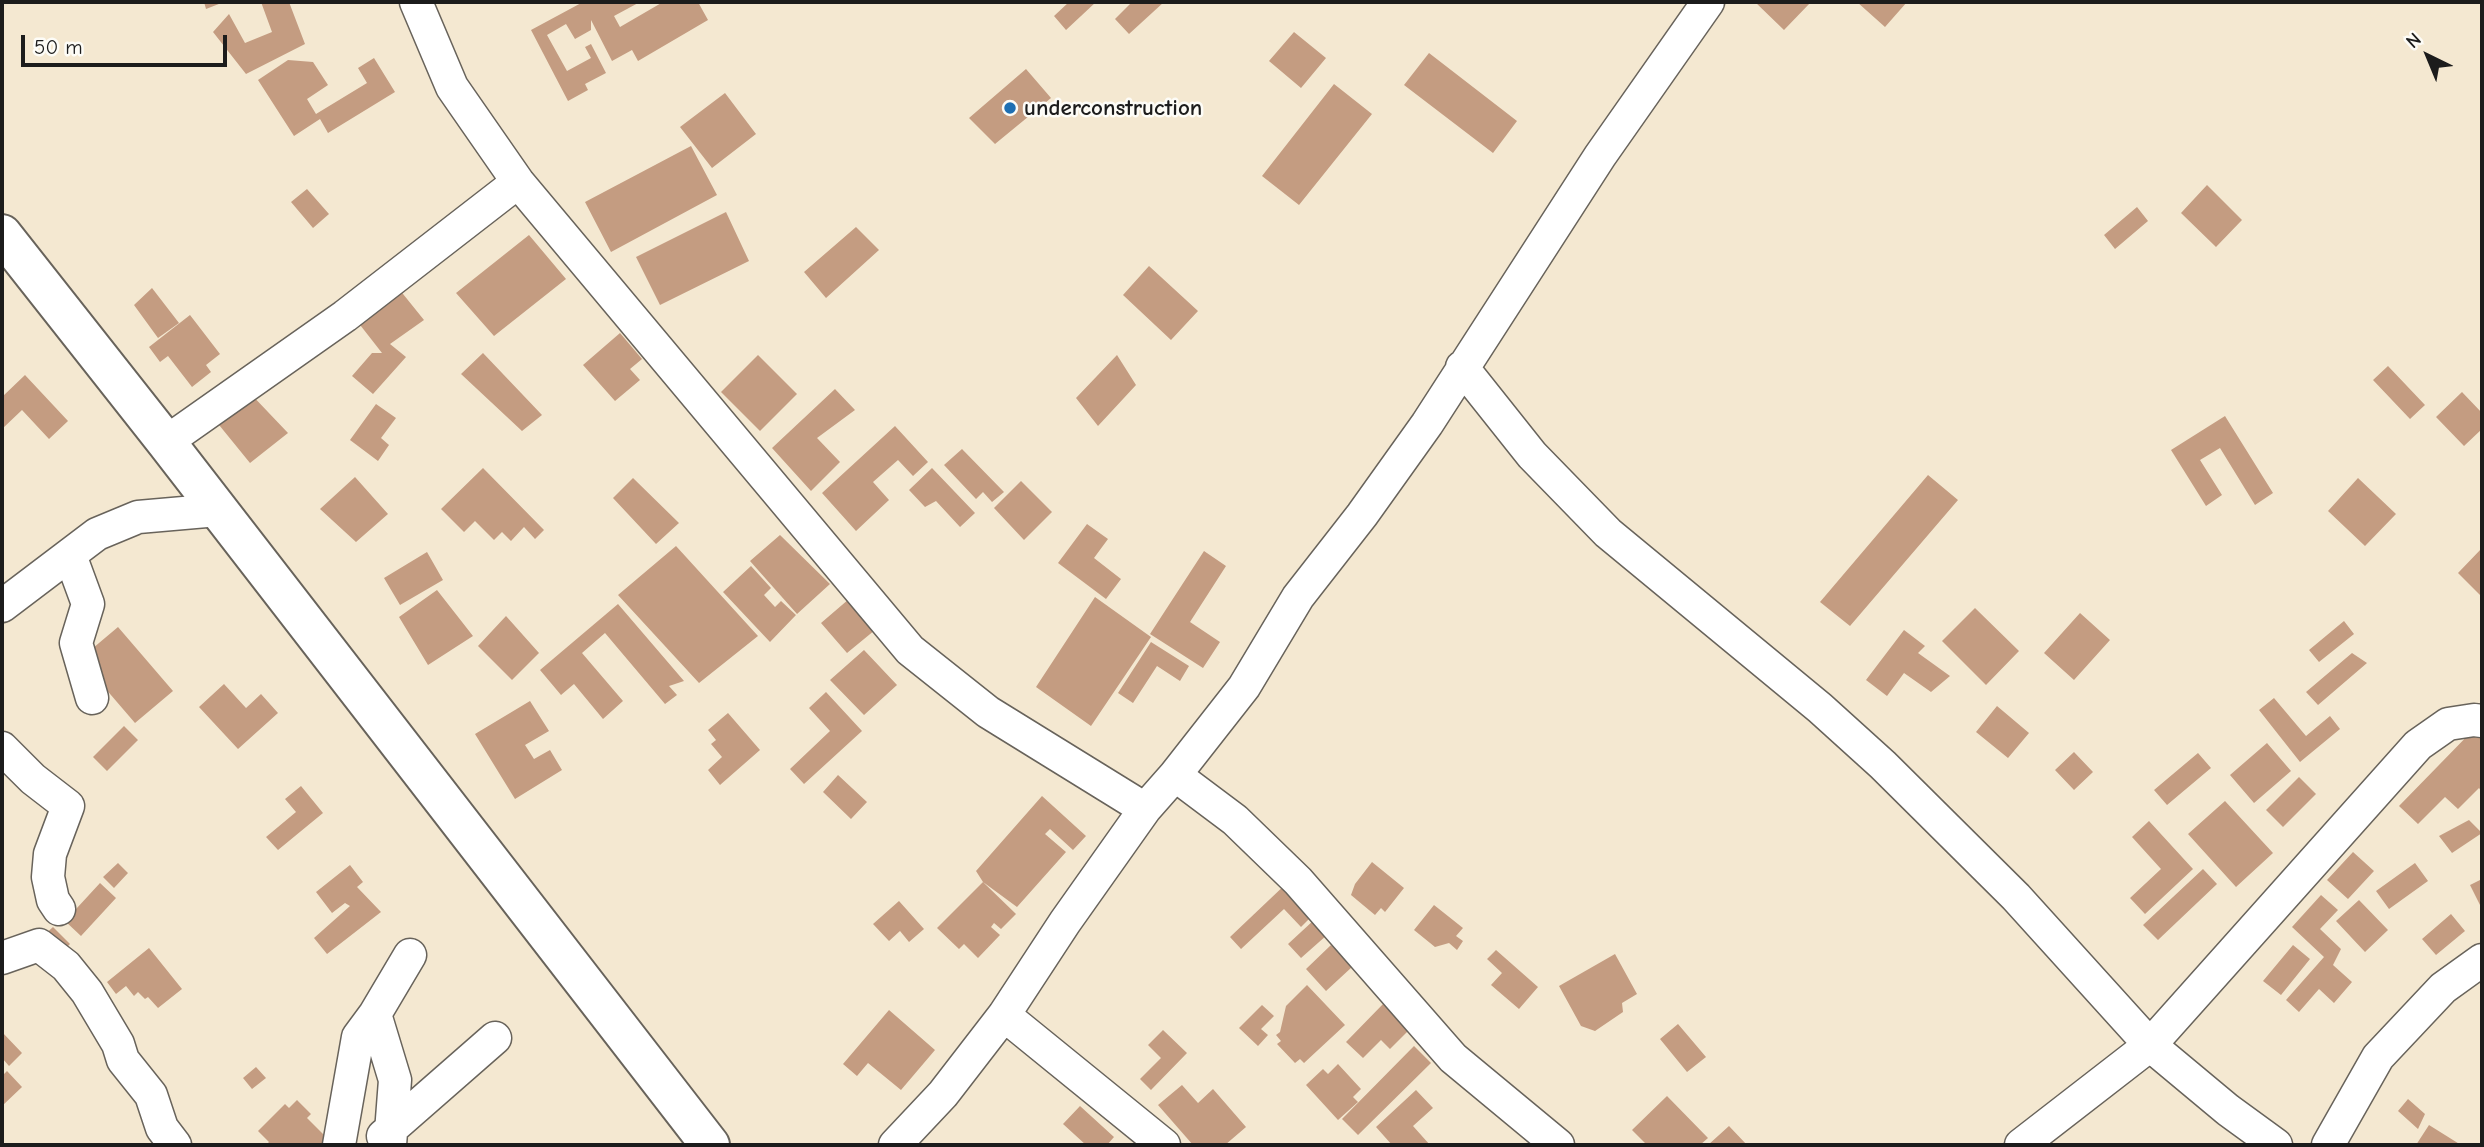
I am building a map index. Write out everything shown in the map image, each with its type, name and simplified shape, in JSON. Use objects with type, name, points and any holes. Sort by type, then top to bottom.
[{"type":"main road","points":[[2,234],[710,1145]]},
{"type":"street","points":[[416,2],[453,87],[518,181],[910,650],[988,712],[1145,809]]},
{"type":"street","points":[[895,1145],[943,1094],[1003,1015],[1145,809],[1244,687],[1298,597],[1427,424],[1600,156],[1708,2]]},
{"type":"street","points":[[166,442],[345,316],[518,181]]},
{"type":"street","points":[[1462,367],[1532,455],[1608,534],[1820,708],[1883,765],[2017,897],[2150,1045],[2228,1110],[2276,1145]]},
{"type":"street","points":[[2,606],[97,534],[138,517],[218,510]]},
{"type":"street","points":[[70,555],[89,604],[76,643],[92,698]]},
{"type":"street","points":[[2021,1145],[2150,1045],[2418,745],[2448,724],[2482,721]]},
{"type":"street","points":[[2,748],[33,779],[68,806],[50,854],[48,877],[53,900],[59,909]]},
{"type":"street","points":[[1175,775],[1235,820],[1298,881],[1452,1058],[1558,1145]]},
{"type":"street","points":[[2,958],[39,945],[66,966],[87,992],[118,1044],[123,1060],[151,1095],[163,1128],[175,1145]]},
{"type":"street","points":[[339,1145],[358,1037],[410,955]]},
{"type":"street","points":[[2328,1145],[2378,1057],[2443,988],[2482,960]]},
{"type":"street","points":[[375,1014],[395,1080],[393,1141]]},
{"type":"street","points":[[1003,1015],[1164,1145]]},
{"type":"street","points":[[393,1141],[495,1038]]},
{"type":"building","points":[[204,2],[224,2],[206,9]]},
{"type":"building","points":[[261,2],[289,2],[305,44],[246,74],[213,32],[229,14],[245,43],[272,32]]},
{"type":"building","points":[[583,2],[640,2],[614,16],[620,27],[663,2],[698,2],[708,20],[638,61],[632,50],[612,61],[591,20],[591,30],[575,39],[566,24],[547,35],[567,71],[591,58],[585,47],[591,44],[606,73],[585,84],[588,90],[568,101],[531,30]]},
{"type":"building","points":[[1069,2],[1096,2],[1066,30],[1054,16]]},
{"type":"building","points":[[1132,2],[1164,2],[1129,34],[1115,19]]},
{"type":"building","points":[[1755,2],[1811,2],[1784,30]]},
{"type":"building","points":[[1857,2],[1907,2],[1885,27]]},
{"type":"building","points":[[1294,32],[1326,58],[1301,88],[1269,61]]},
{"type":"building","points":[[1429,53],[1517,121],[1493,153],[1404,85]]},
{"type":"building","points":[[374,58],[395,92],[328,133],[320,119],[294,136],[258,80],[288,60],[313,62],[328,85],[307,99],[316,114],[367,83],[358,68]]},
{"type":"building","name":"underconstruction","points":[[1026,69],[1051,98],[995,144],[969,118]]},
{"type":"building","points":[[1334,84],[1372,114],[1299,205],[1262,176]]},
{"type":"building","points":[[725,93],[756,134],[712,168],[680,127]]},
{"type":"building","points":[[691,146],[717,195],[611,252],[585,202]]},
{"type":"building","points":[[2207,185],[2242,220],[2216,247],[2181,213]]},
{"type":"building","points":[[307,189],[329,214],[313,228],[291,202]]},
{"type":"building","points":[[2137,207],[2148,221],[2115,249],[2104,235]]},
{"type":"building","points":[[726,212],[749,261],[660,305],[636,257]]},
{"type":"building","points":[[856,227],[879,250],[826,298],[804,272]]},
{"type":"building","points":[[529,235],[566,279],[494,336],[456,293]]},
{"type":"building","points":[[1149,266],[1198,311],[1171,340],[1123,295]]},
{"type":"building","points":[[152,288],[179,323],[158,338],[134,305]]},
{"type":"building","points":[[399,289],[424,320],[390,344],[406,357],[373,394],[352,376],[372,353],[382,353],[357,321]]},
{"type":"building","points":[[190,315],[220,354],[206,365],[211,372],[192,387],[168,356],[160,362],[149,347]]},
{"type":"building","points":[[620,333],[642,359],[630,369],[640,380],[615,401],[583,365]]},
{"type":"building","points":[[483,353],[542,415],[522,431],[461,374]]},
{"type":"building","points":[[758,355],[797,394],[760,431],[721,392]]},
{"type":"building","points":[[1117,355],[1136,385],[1098,426],[1076,398]]},
{"type":"building","points":[[2388,366],[2425,405],[2410,419],[2373,380]]},
{"type":"building","points":[[25,375],[68,421],[49,439],[22,410],[2,429],[2,397]]},
{"type":"building","points":[[835,389],[855,410],[817,438],[840,462],[811,491],[772,448]]},
{"type":"building","points":[[248,391],[288,433],[250,463],[215,420]]},
{"type":"building","points":[[2462,392],[2482,413],[2482,429],[2464,446],[2436,417]]},
{"type":"building","points":[[376,404],[396,418],[381,438],[389,445],[378,461],[350,440]]},
{"type":"building","points":[[2225,416],[2273,493],[2255,505],[2220,448],[2200,460],[2222,495],[2206,506],[2171,450]]},
{"type":"building","points":[[895,426],[928,462],[913,476],[898,460],[873,482],[889,500],[856,531],[822,493]]},
{"type":"building","points":[[962,449],[1004,492],[992,502],[983,492],[976,499],[944,465]]},
{"type":"building","points":[[483,468],[544,530],[535,539],[524,527],[511,541],[502,532],[494,540],[475,521],[464,532],[441,509]]},
{"type":"building","points":[[932,468],[975,513],[960,527],[936,501],[925,507],[909,490]]},
{"type":"building","points":[[1928,475],[1958,500],[1850,626],[1820,602]]},
{"type":"building","points":[[355,477],[388,514],[356,542],[320,509]]},
{"type":"building","points":[[633,478],[679,523],[656,544],[613,498]]},
{"type":"building","points":[[2358,478],[2396,514],[2365,546],[2328,511]]},
{"type":"building","points":[[1021,481],[1052,512],[1024,540],[994,508]]},
{"type":"building","points":[[1087,524],[1108,539],[1094,558],[1121,579],[1106,599],[1058,563]]},
{"type":"building","points":[[780,535],[830,584],[797,614],[750,561]]},
{"type":"building","points":[[676,546],[758,636],[699,683],[618,595]]},
{"type":"building","points":[[2482,548],[2482,597],[2458,573]]},
{"type":"building","points":[[1204,551],[1226,566],[1190,622],[1220,642],[1203,668],[1150,634]]},
{"type":"building","points":[[427,552],[443,580],[400,605],[384,578]]},
{"type":"building","points":[[751,566],[771,588],[764,595],[775,607],[781,601],[796,615],[770,642],[723,592]]},
{"type":"building","points":[[437,590],[473,636],[428,665],[399,617]]},
{"type":"building","points":[[1095,597],[1151,637],[1091,726],[1036,687]]},
{"type":"building","points":[[849,599],[875,630],[847,653],[821,623]]},
{"type":"building","points":[[618,604],[684,681],[669,686],[677,695],[665,704],[605,633],[582,653],[623,701],[603,719],[574,684],[561,695],[540,670]]},
{"type":"building","points":[[1975,608],[2019,651],[1986,685],[1942,641]]},
{"type":"building","points":[[2080,613],[2110,640],[2074,680],[2044,653]]},
{"type":"building","points":[[506,616],[539,653],[512,680],[478,646]]},
{"type":"building","points":[[2344,621],[2354,634],[2319,662],[2309,650]]},
{"type":"building","points":[[118,627],[173,691],[135,723],[80,659]]},
{"type":"building","points":[[1904,630],[1925,646],[1918,653],[1950,676],[1931,692],[1904,673],[1887,696],[1866,680]]},
{"type":"building","points":[[1151,642],[1189,666],[1180,681],[1157,666],[1133,703],[1118,693]]},
{"type":"building","points":[[864,650],[897,685],[864,715],[830,680]]},
{"type":"building","points":[[2352,653],[2367,663],[2318,705],[2306,692]]},
{"type":"building","points":[[224,684],[246,708],[261,694],[278,713],[238,749],[199,707]]},
{"type":"building","points":[[826,692],[862,731],[804,784],[790,769],[830,731],[809,708]]},
{"type":"building","points":[[2274,698],[2306,736],[2330,716],[2340,729],[2300,762],[2259,710]]},
{"type":"building","points":[[530,701],[549,731],[525,745],[534,759],[550,750],[562,770],[515,799],[475,734]]},
{"type":"building","points":[[1997,706],[2029,733],[2008,758],[1976,732]]},
{"type":"building","points":[[728,713],[760,750],[720,785],[708,770],[722,757],[711,744],[716,740],[708,730]]},
{"type":"building","points":[[124,726],[138,740],[107,771],[93,757]]},
{"type":"building","points":[[2477,726],[2482,732],[2482,792],[2479,788],[2458,809],[2445,797],[2418,824],[2399,806]]},
{"type":"building","points":[[2267,743],[2291,771],[2254,803],[2230,775]]},
{"type":"building","points":[[2074,752],[2093,772],[2074,790],[2055,770]]},
{"type":"building","points":[[2198,753],[2211,768],[2167,805],[2154,790]]},
{"type":"building","points":[[838,775],[867,802],[851,819],[823,792]]},
{"type":"building","points":[[2299,777],[2316,794],[2283,827],[2266,810]]},
{"type":"building","points":[[301,786],[323,813],[278,850],[266,837],[296,812],[285,799]]},
{"type":"building","points":[[1042,796],[1086,836],[1073,850],[1050,829],[1045,834],[1066,852],[1017,907],[983,882],[976,871]]},
{"type":"building","points":[[2225,801],[2273,853],[2236,887],[2188,834]]},
{"type":"building","points":[[2469,820],[2482,833],[2452,853],[2439,836]]},
{"type":"building","points":[[2149,821],[2193,869],[2145,914],[2130,898],[2161,869],[2132,837]]},
{"type":"building","points":[[2353,852],[2374,871],[2348,899],[2327,880]]},
{"type":"building","points":[[1372,862],[1404,888],[1385,912],[1381,908],[1375,915],[1351,895],[1355,884]]},
{"type":"building","points":[[118,863],[128,873],[114,888],[103,877]]},
{"type":"building","points":[[2415,863],[2428,881],[2389,909],[2376,891]]},
{"type":"building","points":[[350,865],[363,882],[357,887],[381,912],[327,954],[314,938],[350,906],[345,903],[332,913],[316,892]]},
{"type":"building","points":[[2203,869],[2217,884],[2158,940],[2143,925]]},
{"type":"building","points":[[2482,879],[2482,909],[2470,885]]},
{"type":"building","points":[[1289,881],[1317,911],[1301,927],[1284,909],[1241,949],[1230,937]]},
{"type":"building","points":[[983,882],[1016,914],[1001,929],[994,923],[991,927],[1000,935],[978,958],[964,944],[959,949],[937,928]]},
{"type":"building","points":[[100,883],[116,898],[81,936],[65,921]]},
{"type":"building","points":[[2321,895],[2338,910],[2320,929],[2341,949],[2333,965],[2352,982],[2334,1003],[2319,989],[2299,1012],[2286,1000],[2324,957],[2292,927]]},
{"type":"building","points":[[2359,900],[2388,930],[2365,952],[2336,921]]},
{"type":"building","points":[[899,901],[924,929],[909,942],[900,931],[889,941],[873,924]]},
{"type":"building","points":[[1434,905],[1463,928],[1456,936],[1463,941],[1457,950],[1449,943],[1435,947],[1414,930]]},
{"type":"building","points":[[2451,914],[2465,931],[2436,955],[2422,939]]},
{"type":"building","points":[[1314,920],[1327,935],[1301,958],[1288,944]]},
{"type":"building","points":[[53,927],[70,944],[58,956],[40,939]]},
{"type":"building","points":[[1331,945],[1352,967],[1326,991],[1306,969]]},
{"type":"building","points":[[2293,945],[2310,959],[2281,995],[2263,981]]},
{"type":"building","points":[[149,948],[182,989],[158,1008],[148,997],[145,999],[138,992],[134,996],[126,986],[116,994],[107,982]]},
{"type":"building","points":[[1496,950],[1538,987],[1519,1009],[1491,985],[1502,973],[1487,959]]},
{"type":"building","points":[[1615,954],[1637,994],[1622,1003],[1623,1012],[1595,1031],[1581,1026],[1559,986]]},
{"type":"building","points":[[1307,985],[1345,1025],[1304,1063],[1300,1059],[1295,1063],[1277,1044],[1281,1041],[1276,1035],[1280,1032],[1286,1006]]},
{"type":"building","points":[[1383,1004],[1410,1029],[1390,1049],[1381,1040],[1363,1058],[1346,1042]]},
{"type":"building","points":[[1262,1005],[1274,1016],[1261,1029],[1268,1035],[1258,1046],[1239,1028]]},
{"type":"building","points":[[889,1010],[935,1050],[901,1090],[868,1063],[857,1076],[843,1064]]},
{"type":"building","points":[[1678,1024],[1706,1057],[1687,1072],[1660,1039]]},
{"type":"building","points":[[1163,1030],[1187,1053],[1151,1090],[1140,1079],[1161,1058],[1148,1045]]},
{"type":"building","points":[[2,1032],[22,1053],[9,1066],[2,1058]]},
{"type":"building","points":[[1414,1046],[1431,1063],[1358,1135],[1342,1119]]},
{"type":"building","points":[[1338,1064],[1361,1089],[1353,1097],[1358,1102],[1338,1120],[1306,1085],[1323,1069],[1328,1074]]},
{"type":"building","points":[[256,1067],[266,1078],[252,1089],[243,1078]]},
{"type":"building","points":[[7,1071],[22,1087],[2,1106],[2,1076]]},
{"type":"building","points":[[1182,1085],[1198,1103],[1213,1089],[1246,1127],[1225,1145],[1193,1145],[1158,1105]]},
{"type":"building","points":[[1416,1090],[1433,1108],[1413,1126],[1430,1145],[1392,1145],[1376,1127]]},
{"type":"building","points":[[1667,1096],[1708,1138],[1700,1145],[1647,1145],[1632,1130]]},
{"type":"building","points":[[2408,1099],[2425,1114],[2418,1129],[2398,1111]]},
{"type":"building","points":[[297,1100],[311,1114],[307,1118],[334,1145],[266,1145],[269,1142],[258,1131],[285,1104],[289,1108]]},
{"type":"building","points":[[1080,1106],[1114,1137],[1107,1145],[1086,1145],[1063,1124]]},
{"type":"building","points":[[2429,1125],[2461,1145],[2416,1145]]},
{"type":"building","points":[[1729,1126],[1747,1145],[1708,1145]]},
{"type":"place","name":"underconstruction","points":[[1010,108]]}]
